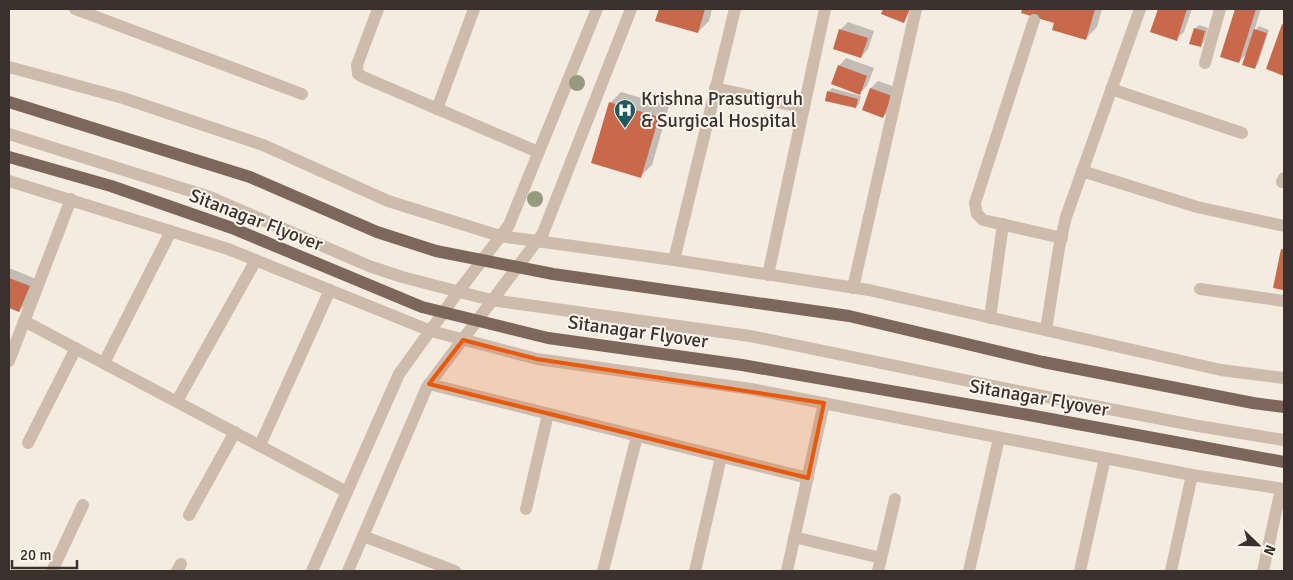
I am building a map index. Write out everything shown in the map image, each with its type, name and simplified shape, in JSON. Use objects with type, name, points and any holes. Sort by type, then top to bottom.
[{"type":"main road","name":"Sitanagar Flyover","points":[[9,102],[250,177],[377,232],[436,250],[553,274],[849,316],[1043,362],[1253,403],[1284,407]]},
{"type":"main road","name":"Sitanagar Flyover","points":[[9,158],[111,186],[232,228],[422,307],[548,338],[742,365],[1284,462]]},
{"type":"street","points":[[75,9],[302,94]]},
{"type":"street","points":[[378,9],[358,65],[358,74],[538,152]]},
{"type":"street","points":[[437,109],[474,9]]},
{"type":"street","points":[[312,571],[398,374],[509,225],[597,9]]},
{"type":"street","points":[[348,571],[429,384],[491,300],[544,233],[631,9]]},
{"type":"street","points":[[674,260],[735,9]]},
{"type":"street","points":[[768,275],[825,9]]},
{"type":"street","points":[[853,288],[916,9]]},
{"type":"street","points":[[1046,330],[1066,216],[1140,9]]},
{"type":"street","points":[[1205,63],[1220,9]]},
{"type":"street","points":[[1034,20],[975,203],[977,214],[983,220],[1062,238]]},
{"type":"street","points":[[9,67],[123,98],[263,145],[388,201],[500,236],[674,260],[853,288],[1221,370],[1284,378]]},
{"type":"street","points":[[716,88],[804,108]]},
{"type":"street","points":[[1111,89],[1242,133]]},
{"type":"street","points":[[9,134],[210,197],[369,266],[402,277],[491,300],[750,336],[1022,392],[1198,426],[1284,440]]},
{"type":"street","points":[[1082,171],[1197,207],[1284,226]]},
{"type":"street","points":[[9,181],[228,249],[430,331],[537,359],[752,389],[1192,475],[1283,489],[1263,571]]},
{"type":"street","points":[[9,361],[71,199]]},
{"type":"street","points":[[990,318],[1003,224]]},
{"type":"street","points":[[104,363],[171,231]]},
{"type":"street","points":[[176,401],[256,260]]},
{"type":"street","points":[[1200,289],[1284,301]]},
{"type":"street","points":[[260,445],[330,290]]},
{"type":"street","points":[[24,321],[347,492]]},
{"type":"street","points":[[28,443],[76,348]]},
{"type":"street","points":[[429,384],[808,478]]},
{"type":"street","points":[[787,571],[824,403]]},
{"type":"street","points":[[526,509],[548,414]]},
{"type":"street","points":[[189,515],[234,432]]},
{"type":"street","points":[[602,571],[637,436]]},
{"type":"street","points":[[969,571],[999,438]]},
{"type":"street","points":[[694,571],[721,457]]},
{"type":"street","points":[[1080,571],[1105,458]]},
{"type":"street","points":[[1171,571],[1192,475]]},
{"type":"street","points":[[878,571],[895,499]]},
{"type":"street","points":[[52,571],[83,505]]},
{"type":"street","points":[[363,536],[455,571]]},
{"type":"street","points":[[794,537],[881,558]]},
{"type":"highlighted area","points":[[463,340],[537,359],[824,403],[808,478],[429,384]]},
{"type":"building","points":[[659,9],[705,9],[698,33],[655,21]]},
{"type":"building","points":[[883,9],[910,9],[904,23],[881,14]]},
{"type":"building","points":[[1022,9],[1095,9],[1086,40],[1052,30],[1054,23],[1021,13]]},
{"type":"building","points":[[1158,9],[1187,9],[1177,41],[1150,32]]},
{"type":"building","points":[[1235,9],[1256,9],[1239,63],[1220,57]]},
{"type":"building","points":[[1282,24],[1284,25],[1284,76],[1266,69]]},
{"type":"building","points":[[1194,28],[1205,31],[1201,47],[1189,44]]},
{"type":"building","points":[[839,29],[868,38],[861,58],[833,49]]},
{"type":"building","points":[[1254,29],[1267,33],[1255,69],[1242,65]]},
{"type":"building","points":[[838,65],[867,76],[860,95],[831,84]]},
{"type":"building","points":[[870,88],[892,96],[883,118],[862,110]]},
{"type":"building","points":[[827,91],[858,99],[856,108],[825,101]]},
{"type":"building","points":[[609,102],[659,117],[641,178],[591,163]]},
{"type":"building","points":[[1281,249],[1284,250],[1283,290],[1273,288]]},
{"type":"building","points":[[9,278],[30,286],[19,312],[9,308]]},
{"type":"place","name":"Krishna Prasutigruh & Surgical Hospital","points":[[625,129]]}]
